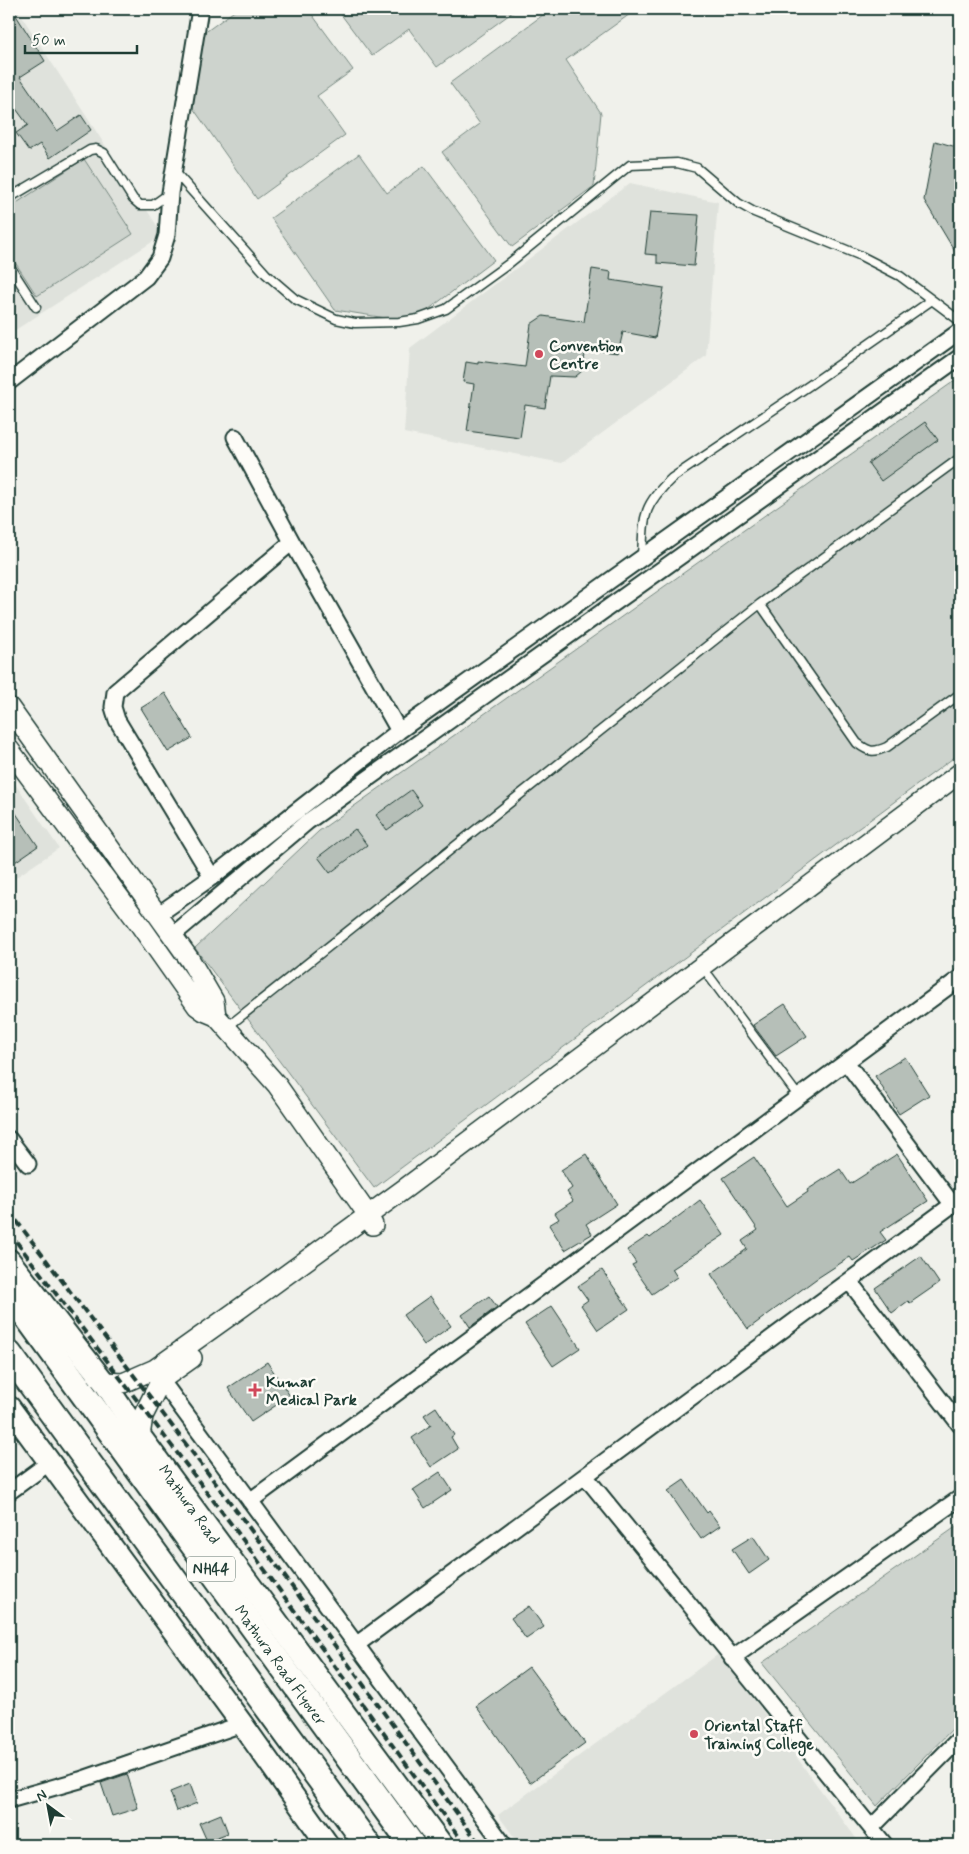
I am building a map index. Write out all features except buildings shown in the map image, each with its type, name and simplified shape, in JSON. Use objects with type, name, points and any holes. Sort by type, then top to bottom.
[{"type":"highway","name":"Mathura Road Flyover","points":[[9,1292],[412,1845]]},
{"type":"highway","name":"NH44","points":[[9,1354],[368,1845]]},
{"type":"main road","name":"Mathura Road","points":[[9,1260],[104,1382],[140,1436],[442,1845]]},
{"type":"main road","points":[[9,1407],[242,1724],[328,1845]]},
{"type":"street","points":[[9,382],[146,277],[160,258],[167,236],[170,193],[200,9]]},
{"type":"street","points":[[159,914],[212,877],[399,731],[960,331]]},
{"type":"street","points":[[173,935],[306,822],[960,357]]},
{"type":"street","points":[[235,437],[399,731]]},
{"type":"street","points":[[212,877],[118,720],[112,707],[115,692],[292,542]]},
{"type":"street","points":[[9,707],[159,914],[210,991],[221,1022]]},
{"type":"street","points":[[9,749],[140,925],[196,1006],[221,1022],[262,1065],[277,1084],[370,1220]]},
{"type":"street","points":[[140,1436],[143,1416],[161,1380],[960,773]]},
{"type":"street","points":[[104,1382],[123,1384],[154,1369],[370,1220],[709,976],[960,788]]},
{"type":"street","points":[[250,1501],[960,978]]},
{"type":"street","points":[[356,1645],[956,1202],[846,1062]]},
{"type":"street","points":[[9,1138],[28,1164]]},
{"type":"street","points":[[849,1281],[960,1425]]},
{"type":"street","points":[[161,1380],[504,1845]]},
{"type":"street","points":[[9,1492],[50,1462]]},
{"type":"street","points":[[585,1476],[885,1845]]},
{"type":"street","points":[[732,1658],[960,1498]]},
{"type":"street","points":[[9,1800],[80,1780],[242,1724]]},
{"type":"street","points":[[871,1828],[960,1738]]},
{"type":"lane","points":[[9,198],[90,150],[96,149],[104,153],[133,199],[140,205],[153,205],[170,193]]},
{"type":"lane","points":[[174,170],[266,274],[295,300],[336,319],[354,323],[399,322],[418,319],[446,308],[507,265],[596,194],[622,170],[630,165],[677,163],[696,168],[738,203],[788,227],[859,255],[900,276],[960,321]]},
{"type":"lane","points":[[9,265],[36,307]]},
{"type":"lane","points":[[642,558],[647,509],[656,494],[672,478],[932,300]]},
{"type":"lane","points":[[221,1022],[760,604],[960,458]]},
{"type":"lane","points":[[760,604],[857,743],[867,750],[877,752],[888,747],[960,694]]},
{"type":"lane","points":[[709,976],[799,1097]]},
{"type":"shaded area","points":[[9,9],[17,9],[163,235],[9,334]]},
{"type":"shaded area","points":[[237,9],[308,9],[353,70],[317,96],[345,135],[257,199],[193,108],[200,36]]},
{"type":"shaded area","points":[[337,9],[517,9],[437,67],[409,29],[372,56]]},
{"type":"shaded area","points":[[551,9],[637,9],[566,60],[601,113],[594,186],[512,247],[442,152],[480,124],[450,83]]},
{"type":"shaded area","points":[[359,154],[387,193],[424,166],[494,260],[412,322],[335,310],[271,218]]},
{"type":"shaded area","points":[[84,159],[133,234],[37,296],[9,253],[9,208]]},
{"type":"shaded area","points":[[630,183],[718,202],[706,356],[562,463],[404,433],[410,348]]},
{"type":"shaded area","points":[[960,377],[960,753],[374,1188],[195,948],[319,831]]},
{"type":"shaded area","points":[[9,775],[59,848],[9,882]]},
{"type":"shaded area","points":[[960,1524],[960,1721],[877,1806],[762,1663]]},
{"type":"shaded area","name":"Oriental Staff Training College","points":[[720,1653],[861,1845],[520,1845],[498,1815]]},
{"type":"railway","points":[[9,1211],[245,1522],[480,1845]]},
{"type":"railway","points":[[9,1232],[235,1529],[465,1845]]},
{"type":"place","name":"Convention Centre","points":[[539,354]]},
{"type":"place","name":"Kumar Medical Park","points":[[255,1390]]},
{"type":"place","name":"Oriental Staff Training College","points":[[694,1734]]}]
